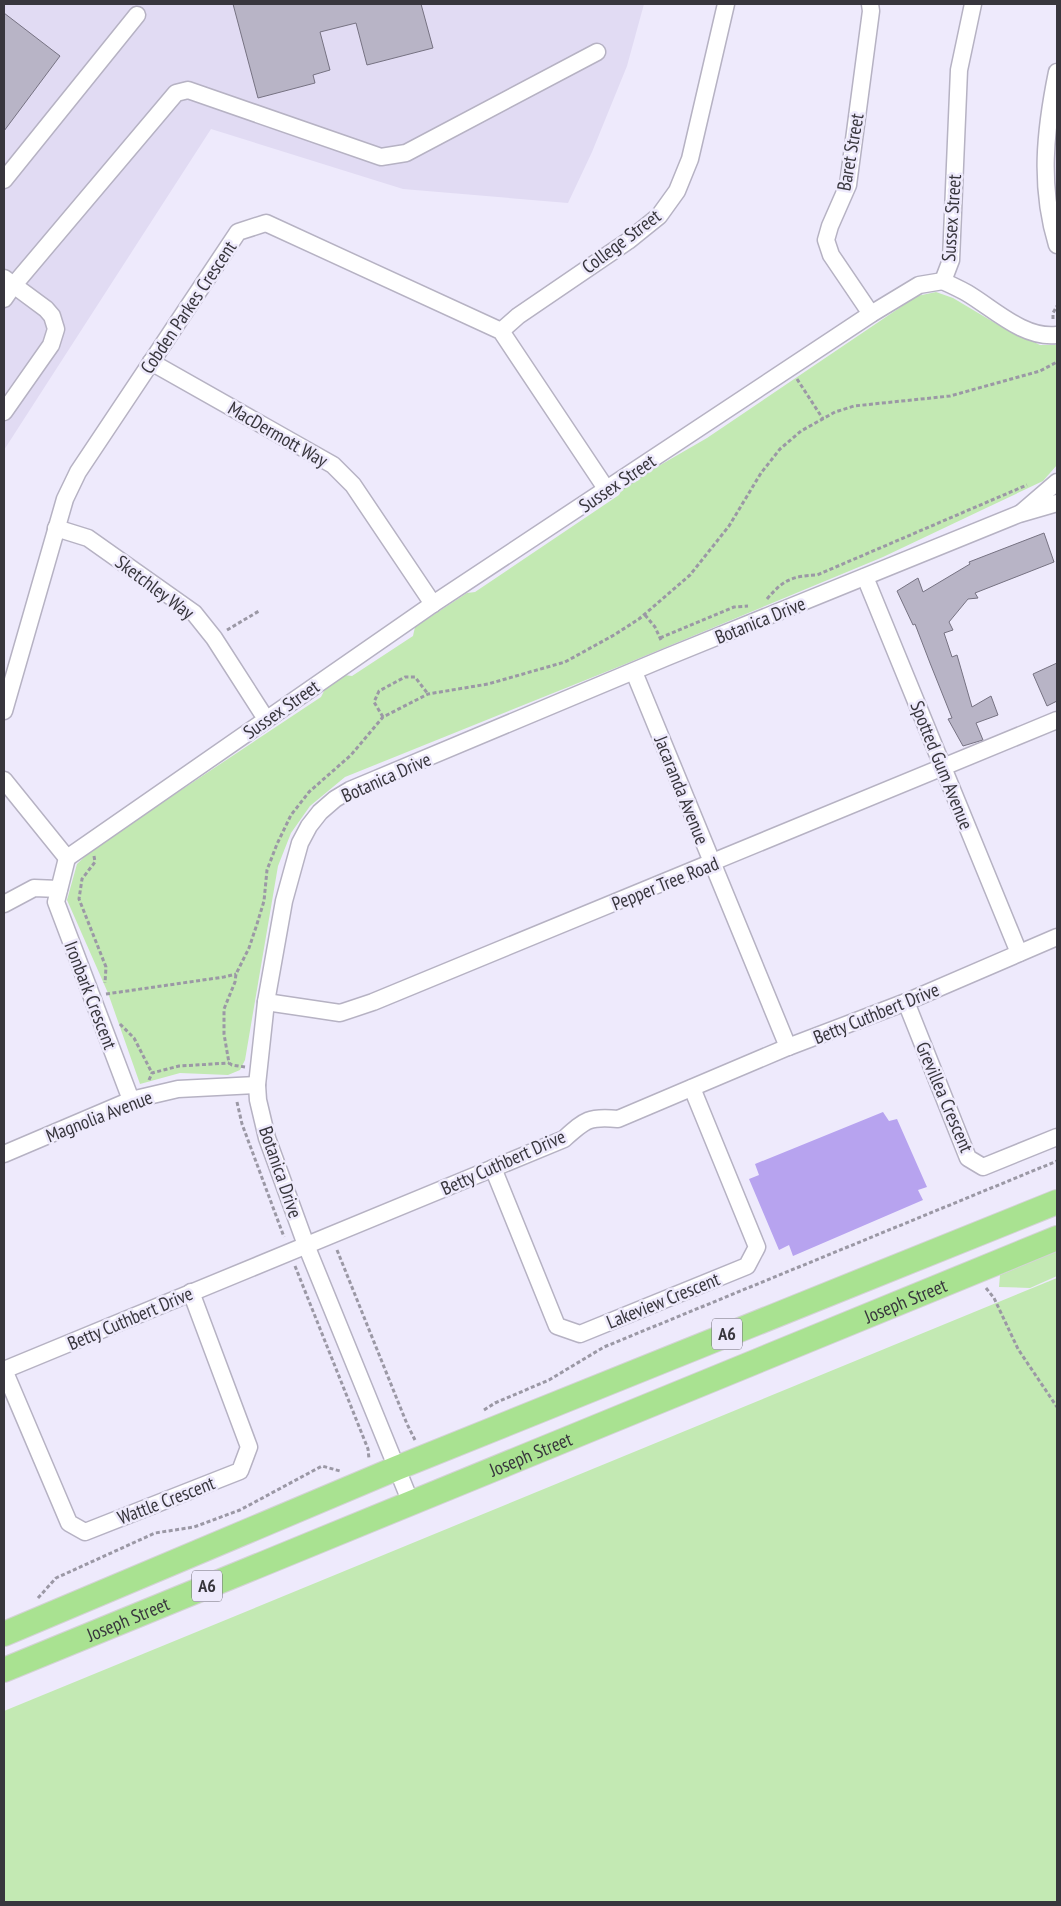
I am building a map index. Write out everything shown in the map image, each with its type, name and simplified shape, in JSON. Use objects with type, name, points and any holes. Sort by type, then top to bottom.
[{"type":"highway","name":"Joseph Street","points":[[4,1634],[397,1468],[1057,1202]]},
{"type":"highway","name":"Joseph Street","points":[[4,1670],[411,1502],[646,1409],[1057,1238]]},
{"type":"street","name":"College Street","points":[[501,331],[518,316],[628,241],[659,216],[677,191],[690,159],[726,4]]},
{"type":"street","name":"Baret Street","points":[[870,4],[871,11],[848,185],[826,240],[831,255],[871,314]]},
{"type":"street","name":"Sussex Street","points":[[67,858],[433,604],[871,314],[918,285],[943,281],[951,260],[958,70],[973,4]]},
{"type":"street","points":[[4,180],[137,15]]},
{"type":"street","points":[[4,300],[9,282],[176,93],[188,90],[381,157],[406,153],[597,52]]},
{"type":"street","points":[[1057,72],[1045,144],[1044,166],[1047,200],[1057,245]]},
{"type":"street","name":"Cobden Parkes Crescent","points":[[4,711],[56,528],[65,500],[78,472],[238,232],[266,223],[501,331]]},
{"type":"street","points":[[943,281],[965,292],[1023,328],[1048,335],[1057,334]]},
{"type":"street","points":[[4,412],[51,345],[56,329],[52,316],[46,309],[9,282]]},
{"type":"street","points":[[501,331],[607,490]]},
{"type":"street","name":"MacDermott Way","points":[[151,362],[333,465],[352,485],[433,604]]},
{"type":"street","name":"Botanica Drive","points":[[1019,514],[1057,482]]},
{"type":"street","name":"Botanica Drive","points":[[411,1502],[306,1245],[267,1138],[258,1100],[257,1077],[266,1002],[284,901],[300,843],[309,826],[320,812],[350,790],[667,657],[1019,514],[1057,503]]},
{"type":"street","name":"Sketchley Way","points":[[56,528],[88,538],[194,613],[214,638],[266,719]]},
{"type":"street","name":"Spotted Gum Avenue","points":[[865,577],[1019,953]]},
{"type":"street","name":"Jacaranda Avenue","points":[[634,672],[788,1047]]},
{"type":"street","name":"Pepper Tree Road","points":[[266,1002],[340,1013],[373,1002],[712,864],[1057,720]]},
{"type":"street","points":[[4,780],[67,858]]},
{"type":"street","name":"Ironbark Crescent","points":[[67,858],[56,902],[92,997],[136,1098]]},
{"type":"street","points":[[4,904],[34,888],[59,889]]},
{"type":"street","name":"Betty Cuthbert Drive","points":[[4,1370],[564,1139],[583,1122],[599,1117],[618,1119],[788,1047],[906,1002],[1057,937]]},
{"type":"street","name":"Grevillea Crescent","points":[[906,1002],[968,1158],[983,1167],[1057,1137]]},
{"type":"street","name":"Magnolia Avenue","points":[[4,1154],[136,1098],[178,1088],[234,1086],[257,1077]]},
{"type":"street","name":"Lakeview Crescent","points":[[493,1168],[557,1326],[580,1334],[747,1266],[757,1247],[692,1088]]},
{"type":"street","name":"Wattle Crescent","points":[[4,1370],[69,1523],[85,1532],[240,1471],[250,1447],[191,1292]]},
{"type":"path","points":[[361,1464],[369,1460],[368,1449],[289,1252],[242,1124],[224,1034],[224,1009],[257,924],[264,901],[267,870],[276,844],[291,816],[309,792],[351,755],[382,717],[428,694],[488,684],[565,662],[614,635],[645,615],[690,575],[729,526],[761,473],[780,449],[802,431],[835,412],[854,406],[950,396],[1040,371],[1057,362]]},
{"type":"path","points":[[790,368],[823,419]]},
{"type":"path","points":[[761,603],[767,600],[779,585],[789,579],[817,575],[1036,482]]},
{"type":"path","points":[[660,638],[734,607],[756,606]]},
{"type":"path","points":[[214,638],[259,611]]},
{"type":"path","points":[[645,615],[655,627],[667,657]]},
{"type":"path","points":[[382,717],[374,702],[378,691],[405,677],[415,677],[428,694]]},
{"type":"path","points":[[86,845],[95,862],[82,879],[79,899],[106,967],[105,984],[112,1001]]},
{"type":"path","points":[[92,997],[236,974]]},
{"type":"path","points":[[118,1018],[121,1026],[134,1038],[152,1073]]},
{"type":"path","points":[[136,1098],[152,1073],[178,1066],[231,1064],[257,1077]]},
{"type":"path","points":[[482,1411],[495,1403],[549,1380],[604,1347],[1057,1161]]},
{"type":"path","points":[[331,1235],[407,1424],[416,1442],[422,1440]]},
{"type":"path","points":[[983,1284],[994,1298],[1018,1349],[1057,1407]]},
{"type":"path","points":[[33,1604],[56,1578],[155,1533],[194,1527],[240,1510],[322,1466],[346,1473]]},
{"type":"shaded area","points":[[4,4],[644,4],[627,66],[592,152],[568,203],[403,189],[211,129],[4,450]]},
{"type":"shaded area","points":[[883,1112],[889,1121],[897,1119],[927,1187],[918,1190],[923,1200],[793,1256],[789,1245],[779,1250],[749,1179],[759,1175],[755,1164]]},
{"type":"green space","points":[[936,292],[953,298],[995,323],[1040,345],[1057,345],[1057,465],[1043,481],[883,557],[623,665],[345,777],[310,806],[291,833],[278,866],[245,1060],[240,1070],[228,1075],[180,1073],[140,1084],[108,993],[67,900],[77,864],[94,848],[321,697],[326,687],[344,675],[352,676],[413,636],[415,627],[467,593],[475,592],[619,495],[624,486],[707,438],[917,296]]},
{"type":"green space","points":[[1057,1251],[1057,1276],[1030,1288],[999,1287],[1000,1275]]},
{"type":"green space","points":[[1057,1278],[1057,1902],[4,1902],[4,1711]]},
{"type":"building","points":[[233,4],[421,4],[433,48],[367,65],[356,23],[320,32],[330,70],[313,75],[315,83],[258,98]]},
{"type":"building","points":[[4,13],[60,56],[4,131]]},
{"type":"building","points":[[1044,533],[1054,562],[975,593],[978,598],[968,599],[949,622],[953,630],[944,633],[952,657],[957,655],[972,707],[991,696],[998,715],[976,723],[983,740],[963,746],[948,719],[952,718],[915,624],[913,625],[897,591],[918,578],[923,592],[970,564],[969,562]]},
{"type":"building","points":[[1057,663],[1057,701],[1047,706],[1033,674]]}]
